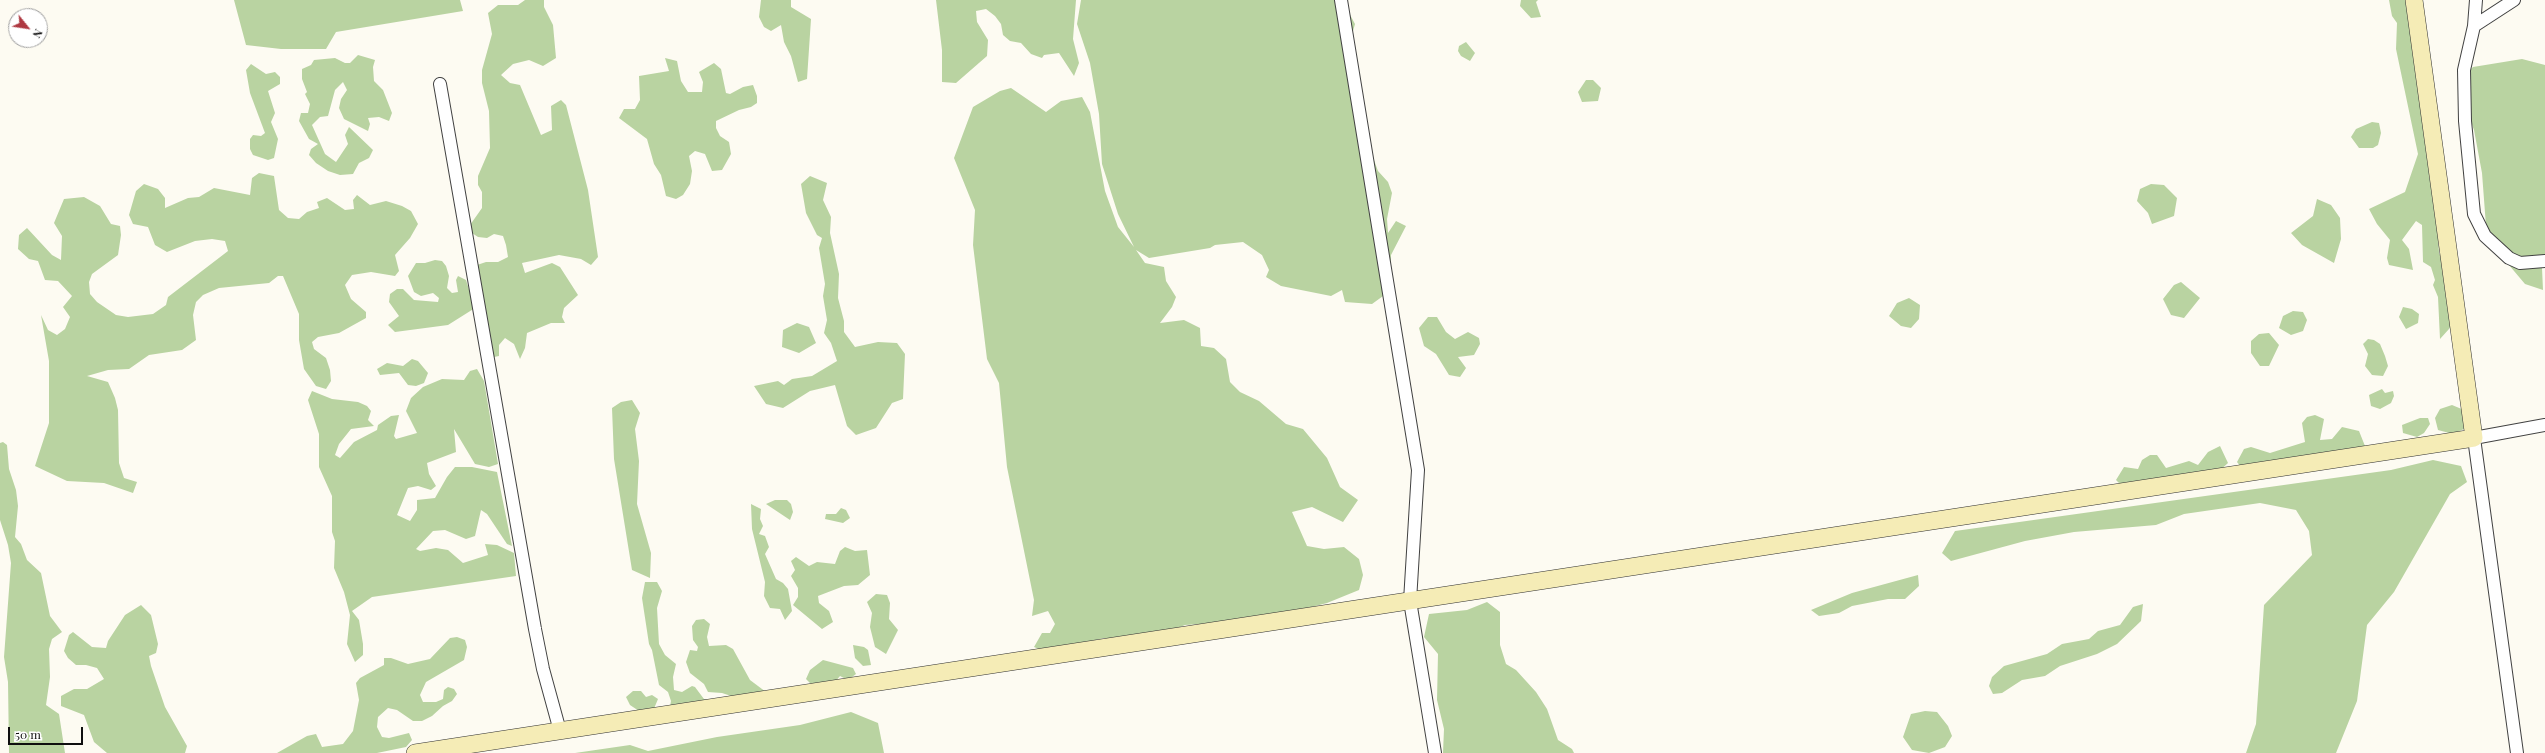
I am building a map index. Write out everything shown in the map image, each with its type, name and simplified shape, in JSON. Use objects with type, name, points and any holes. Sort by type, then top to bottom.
[{"type":"street","points":[[1341,0],[1418,470],[1410,601],[1435,753]]},
{"type":"street","points":[[2414,0],[2517,753]]},
{"type":"street","points":[[2476,0],[2474,26],[2464,70],[2465,121],[2474,214],[2485,236],[2509,258],[2520,263],[2545,261]]},
{"type":"street","points":[[2474,26],[2514,0]]},
{"type":"street","points":[[440,84],[543,669],[560,731]]},
{"type":"street","points":[[415,753],[2474,438],[2545,425]]},
{"type":"green space","points":[[234,0],[460,0],[463,11],[336,32],[326,49],[281,49],[246,45]]},
{"type":"green space","points":[[525,0],[544,0],[544,7],[553,25],[556,58],[543,66],[529,60],[513,64],[501,75],[510,83],[520,85],[541,135],[552,130],[551,106],[561,100],[566,105],[588,190],[598,257],[591,265],[581,259],[559,255],[522,263],[525,273],[552,263],[560,267],[578,295],[564,308],[562,317],[565,323],[551,323],[527,333],[525,348],[520,359],[514,344],[505,338],[499,345],[499,356],[494,357],[484,337],[474,266],[486,262],[498,262],[508,257],[503,236],[494,234],[487,238],[478,237],[472,233],[470,225],[482,208],[482,192],[478,185],[478,176],[490,148],[489,111],[482,83],[482,70],[492,34],[488,13],[498,5],[518,5]]},
{"type":"green space","points":[[761,0],[791,0],[791,7],[811,19],[807,79],[798,82],[791,56],[784,42],[781,25],[771,31],[764,27],[759,17]]},
{"type":"green space","points":[[936,0],[1076,0],[1073,39],[1079,63],[1074,76],[1059,53],[1044,55],[1042,58],[1031,54],[1021,43],[1010,41],[1003,35],[1001,24],[995,16],[986,9],[976,11],[977,22],[988,40],[987,56],[956,83],[942,82],[942,50]]},
{"type":"green space","points":[[1081,0],[1342,0],[1355,24],[1351,38],[1364,133],[1378,171],[1388,182],[1392,193],[1387,219],[1388,233],[1396,221],[1406,226],[1391,255],[1390,291],[1372,304],[1345,302],[1342,290],[1331,296],[1281,286],[1266,277],[1269,270],[1262,255],[1243,242],[1215,245],[1210,248],[1149,258],[1136,250],[1145,263],[1164,267],[1166,281],[1176,297],[1172,307],[1160,323],[1184,320],[1200,328],[1201,346],[1214,348],[1226,359],[1230,382],[1240,392],[1259,401],[1286,424],[1303,429],[1327,458],[1340,487],[1358,500],[1343,522],[1312,507],[1292,512],[1307,546],[1324,549],[1344,547],[1359,559],[1363,575],[1359,590],[1327,603],[1288,613],[1230,622],[1185,625],[1167,632],[1122,642],[1104,638],[1046,652],[1034,647],[1042,633],[1050,633],[1055,624],[1048,611],[1032,616],[1034,600],[1007,467],[999,383],[987,359],[973,245],[975,210],[954,158],[973,107],[1000,91],[1011,88],[1046,112],[1061,101],[1082,97],[1090,112],[1105,191],[1118,227],[1134,247],[1118,214],[1102,164],[1099,114],[1090,63],[1077,24]]},
{"type":"green space","points":[[1521,0],[1538,0],[1536,2],[1541,17],[1531,18],[1520,6]]},
{"type":"green space","points":[[2389,0],[2411,0],[2430,181],[2435,188],[2439,253],[2448,271],[2455,317],[2449,329],[2440,339],[2438,297],[2433,285],[2435,280],[2431,267],[2423,262],[2422,225],[2416,221],[2402,240],[2409,249],[2413,270],[2389,265],[2387,258],[2390,240],[2377,224],[2369,209],[2405,192],[2418,154],[2396,49],[2397,23],[2392,16]]},
{"type":"green space","points":[[1466,42],[1475,53],[1470,61],[1461,56],[1458,51],[1459,46]]},
{"type":"green space","points":[[358,55],[375,60],[373,67],[374,81],[383,90],[392,113],[389,121],[379,117],[368,118],[370,124],[368,131],[344,119],[339,108],[341,99],[347,90],[343,82],[335,90],[328,116],[320,117],[312,125],[325,154],[336,162],[348,144],[345,135],[349,127],[373,150],[369,158],[359,163],[353,174],[340,175],[328,171],[316,163],[309,155],[311,149],[318,144],[309,139],[299,121],[301,113],[308,113],[310,104],[305,94],[307,92],[302,79],[302,69],[311,65],[314,60],[335,58],[345,63],[350,63]]},
{"type":"green space","points":[[665,58],[677,61],[681,81],[688,92],[702,92],[703,82],[699,72],[714,63],[721,69],[726,93],[730,94],[743,87],[753,85],[757,96],[757,103],[751,107],[739,110],[716,121],[716,128],[720,136],[729,142],[731,154],[722,170],[712,171],[705,154],[695,151],[689,156],[692,171],[690,184],[683,195],[676,199],[666,196],[661,175],[654,164],[647,139],[619,118],[624,109],[635,109],[640,100],[639,76],[669,71]]},
{"type":"green space","points":[[2522,59],[2545,65],[2545,268],[2542,268],[2543,290],[2525,284],[2487,239],[2482,173],[2474,130],[2465,105],[2462,78],[2473,67]]},
{"type":"green space","points":[[251,64],[266,74],[275,72],[280,77],[280,84],[268,91],[275,113],[271,122],[278,139],[274,158],[268,160],[253,155],[250,149],[250,139],[253,135],[261,136],[265,133],[250,93],[246,70]]},
{"type":"green space","points":[[1586,80],[1593,80],[1601,88],[1598,101],[1582,102],[1578,92]]},
{"type":"green space","points":[[2372,122],[2379,123],[2381,133],[2378,145],[2373,148],[2359,148],[2351,137],[2356,129]]},
{"type":"green space","points":[[259,173],[274,176],[279,210],[288,218],[299,219],[307,212],[319,208],[317,202],[327,198],[345,210],[354,209],[353,200],[357,195],[370,205],[386,201],[402,206],[411,211],[418,224],[410,238],[395,255],[399,271],[395,276],[371,272],[352,275],[345,285],[351,299],[366,312],[366,318],[339,333],[318,337],[312,342],[314,349],[326,358],[330,370],[331,381],[326,389],[316,386],[304,369],[299,340],[299,314],[283,276],[278,276],[269,283],[219,288],[203,295],[196,302],[193,315],[196,340],[182,350],[149,355],[129,369],[108,370],[87,376],[108,382],[115,398],[118,410],[119,463],[124,478],[137,482],[133,493],[104,483],[67,481],[35,466],[49,423],[49,361],[41,315],[48,330],[57,335],[65,329],[70,317],[63,307],[72,296],[58,281],[45,280],[38,261],[29,259],[18,249],[19,235],[27,228],[52,255],[61,260],[62,236],[54,223],[64,199],[84,197],[100,206],[111,224],[120,226],[121,235],[118,255],[92,274],[89,282],[90,294],[97,302],[116,315],[128,317],[153,314],[166,305],[168,297],[228,251],[225,241],[212,239],[195,241],[167,252],[155,245],[148,227],[133,224],[129,215],[136,191],[144,184],[158,189],[165,198],[165,208],[188,198],[199,197],[214,188],[250,195],[252,178]]},
{"type":"green space","points":[[810,176],[827,183],[823,200],[831,217],[830,233],[839,274],[838,298],[844,321],[844,332],[855,347],[878,342],[897,343],[905,354],[903,399],[892,403],[876,428],[856,435],[847,426],[835,385],[810,391],[783,408],[766,404],[754,386],[778,381],[784,385],[792,379],[812,376],[837,361],[831,343],[824,333],[827,320],[823,296],[825,284],[819,248],[822,238],[817,235],[806,213],[801,184]]},
{"type":"green space","points":[[2151,184],[2164,185],[2177,198],[2174,216],[2152,224],[2148,213],[2137,201],[2140,189]]},
{"type":"green space","points":[[2317,199],[2331,205],[2340,218],[2341,239],[2334,263],[2302,245],[2291,233],[2313,216]]},
{"type":"green space","points":[[435,260],[442,261],[446,266],[449,276],[447,288],[452,293],[458,292],[456,280],[458,276],[466,280],[475,308],[448,325],[395,332],[388,325],[399,316],[389,302],[390,294],[397,289],[403,289],[414,300],[438,302],[439,298],[433,293],[421,296],[414,292],[408,276],[416,263],[425,263]]},
{"type":"green space","points":[[2181,282],[2200,298],[2184,318],[2171,315],[2163,299],[2174,285]]},
{"type":"green space","points":[[1909,298],[1920,305],[1919,319],[1911,328],[1901,326],[1889,316],[1897,303]]},
{"type":"green space","points":[[2403,307],[2412,309],[2419,314],[2418,323],[2406,329],[2399,317]]},
{"type":"green space","points":[[2293,311],[2303,312],[2307,320],[2303,331],[2291,335],[2279,328],[2283,316]]},
{"type":"green space","points":[[1428,317],[1437,317],[1446,332],[1455,339],[1468,332],[1479,338],[1480,344],[1474,355],[1458,357],[1466,368],[1460,377],[1449,375],[1436,354],[1424,346],[1419,328]]},
{"type":"green space","points":[[797,323],[809,327],[816,343],[799,353],[782,347],[783,330]]},
{"type":"green space","points":[[2269,333],[2279,345],[2269,366],[2260,366],[2251,353],[2251,341],[2259,334]]},
{"type":"green space","points":[[2368,339],[2374,340],[2380,344],[2385,356],[2388,366],[2383,376],[2372,375],[2365,366],[2368,354],[2363,344]]},
{"type":"green space","points":[[412,359],[418,361],[428,373],[424,383],[416,386],[408,385],[399,373],[380,375],[377,369],[387,363],[403,366]]},
{"type":"green space","points":[[477,369],[484,381],[498,464],[489,467],[475,464],[454,429],[456,452],[427,463],[429,474],[436,486],[431,490],[418,486],[408,488],[397,515],[410,521],[417,510],[417,500],[435,498],[447,477],[455,467],[472,467],[497,472],[512,546],[507,544],[487,514],[481,510],[475,536],[466,539],[445,530],[433,531],[416,549],[420,551],[436,548],[448,550],[463,563],[488,555],[485,544],[497,545],[514,553],[516,576],[372,597],[352,611],[359,620],[363,644],[363,655],[355,662],[347,644],[350,615],[344,592],[334,568],[335,541],[332,532],[332,496],[319,467],[319,434],[308,400],[312,391],[332,399],[358,402],[367,406],[371,411],[368,420],[374,426],[351,429],[339,444],[335,455],[340,458],[354,442],[377,430],[378,425],[391,416],[399,415],[394,436],[396,439],[417,433],[406,411],[411,398],[423,387],[442,379],[464,380],[470,371]]},
{"type":"green space","points":[[2382,389],[2385,393],[2393,391],[2394,396],[2391,403],[2380,409],[2371,406],[2369,395]]},
{"type":"green space","points":[[632,400],[640,413],[635,429],[639,461],[637,504],[651,553],[650,578],[632,570],[614,459],[612,408],[621,402]]},
{"type":"green space","points":[[2452,405],[2464,410],[2466,422],[2464,429],[2453,434],[2438,430],[2435,418],[2440,409]]},
{"type":"green space","points":[[2315,415],[2324,419],[2320,440],[2332,439],[2342,427],[2359,431],[2365,446],[2241,467],[2237,462],[2244,449],[2251,447],[2270,453],[2305,442],[2302,423],[2307,417]]},
{"type":"green space","points":[[2420,418],[2428,418],[2430,424],[2424,433],[2417,437],[2403,433],[2402,425]]},
{"type":"green space","points":[[3,442],[7,445],[9,469],[16,490],[18,506],[15,537],[21,544],[27,560],[41,573],[50,616],[62,632],[52,639],[49,649],[50,677],[46,705],[59,714],[65,753],[9,753],[8,682],[4,657],[11,563],[8,545],[0,520],[0,443]]},
{"type":"green space","points":[[2220,446],[2228,463],[2215,475],[2122,486],[2116,480],[2124,467],[2138,469],[2142,460],[2150,455],[2157,455],[2166,468],[2189,461],[2198,465],[2208,452]]},
{"type":"green space","points":[[2433,460],[2461,466],[2467,482],[2450,494],[2394,592],[2367,625],[2357,701],[2336,753],[2246,753],[2256,724],[2264,605],[2312,555],[2309,531],[2296,510],[2260,503],[2184,514],[2156,525],[2074,532],[2025,541],[1951,561],[1942,553],[1955,531],[2391,470]]},
{"type":"green space","points":[[775,500],[787,500],[791,504],[793,512],[790,520],[766,504]]},
{"type":"green space","points":[[751,504],[761,509],[760,519],[763,526],[759,534],[765,536],[769,547],[765,554],[776,579],[783,583],[788,589],[792,611],[785,620],[780,609],[770,608],[764,596],[765,582],[752,529]]},
{"type":"green space","points":[[841,508],[846,510],[850,518],[843,523],[825,519],[826,514],[836,514]]},
{"type":"green space","points":[[845,547],[855,551],[867,550],[870,575],[858,585],[844,586],[818,596],[819,603],[829,611],[833,622],[822,629],[793,605],[798,597],[798,588],[791,576],[795,570],[791,561],[796,557],[809,566],[817,562],[835,564],[840,551]]},
{"type":"green space","points":[[1918,575],[1919,586],[1905,599],[1888,599],[1852,606],[1839,613],[1819,616],[1811,610],[1852,593]]},
{"type":"green space","points":[[645,582],[657,582],[662,591],[657,608],[659,644],[665,655],[676,664],[673,677],[674,690],[682,692],[692,686],[695,687],[704,699],[715,702],[670,707],[671,701],[668,692],[659,685],[652,650],[649,644],[642,598]]},
{"type":"green space","points":[[876,594],[887,595],[890,603],[889,619],[898,630],[886,654],[875,647],[870,627],[872,613],[867,602]]},
{"type":"green space","points":[[1487,602],[1500,612],[1500,645],[1506,664],[1516,670],[1536,692],[1547,709],[1558,740],[1572,749],[1574,753],[1443,753],[1444,729],[1437,700],[1438,654],[1424,637],[1429,614],[1467,610]]},
{"type":"green space","points":[[2143,604],[2141,621],[2117,644],[2097,654],[2060,666],[2045,676],[2022,680],[2002,693],[1993,694],[1989,686],[1992,677],[2004,666],[2047,654],[2062,644],[2089,639],[2098,631],[2120,625],[2133,607]]},
{"type":"green space","points":[[141,605],[151,615],[158,644],[156,653],[149,656],[151,666],[165,707],[187,746],[185,753],[107,753],[94,742],[84,715],[61,706],[61,696],[74,689],[87,689],[104,679],[97,668],[86,665],[76,665],[68,658],[64,651],[69,635],[73,632],[92,647],[106,648],[108,641],[125,615]]},
{"type":"green space","points":[[704,619],[710,624],[707,637],[709,646],[726,645],[733,649],[750,680],[766,692],[763,705],[748,711],[743,700],[722,693],[708,692],[704,684],[690,673],[686,662],[690,650],[697,651],[698,647],[693,640],[692,626],[696,620]]},
{"type":"green space","points":[[457,637],[465,640],[467,647],[464,660],[426,682],[420,695],[423,702],[436,702],[443,699],[444,690],[448,687],[454,689],[457,694],[452,701],[443,706],[432,716],[422,721],[413,721],[397,710],[388,708],[378,717],[377,727],[382,737],[389,738],[409,733],[412,740],[406,747],[377,753],[277,753],[307,736],[316,734],[322,747],[343,744],[353,731],[359,700],[356,683],[360,678],[384,665],[384,658],[391,658],[408,664],[430,659],[450,638]]},
{"type":"green space","points":[[853,645],[864,647],[868,650],[871,665],[863,666],[855,658]]},
{"type":"green space","points":[[823,660],[853,668],[856,674],[848,680],[840,676],[835,682],[812,685],[806,679],[810,670]]},
{"type":"green space","points":[[633,691],[641,691],[646,697],[652,695],[658,699],[653,711],[639,711],[630,705],[626,697]]},
{"type":"green space","points":[[1925,711],[1937,712],[1948,726],[1952,736],[1945,747],[1929,753],[1912,750],[1903,737],[1911,714]]},
{"type":"green space","points":[[851,712],[878,723],[884,753],[575,753],[630,745],[648,751],[717,737],[800,725]]}]
